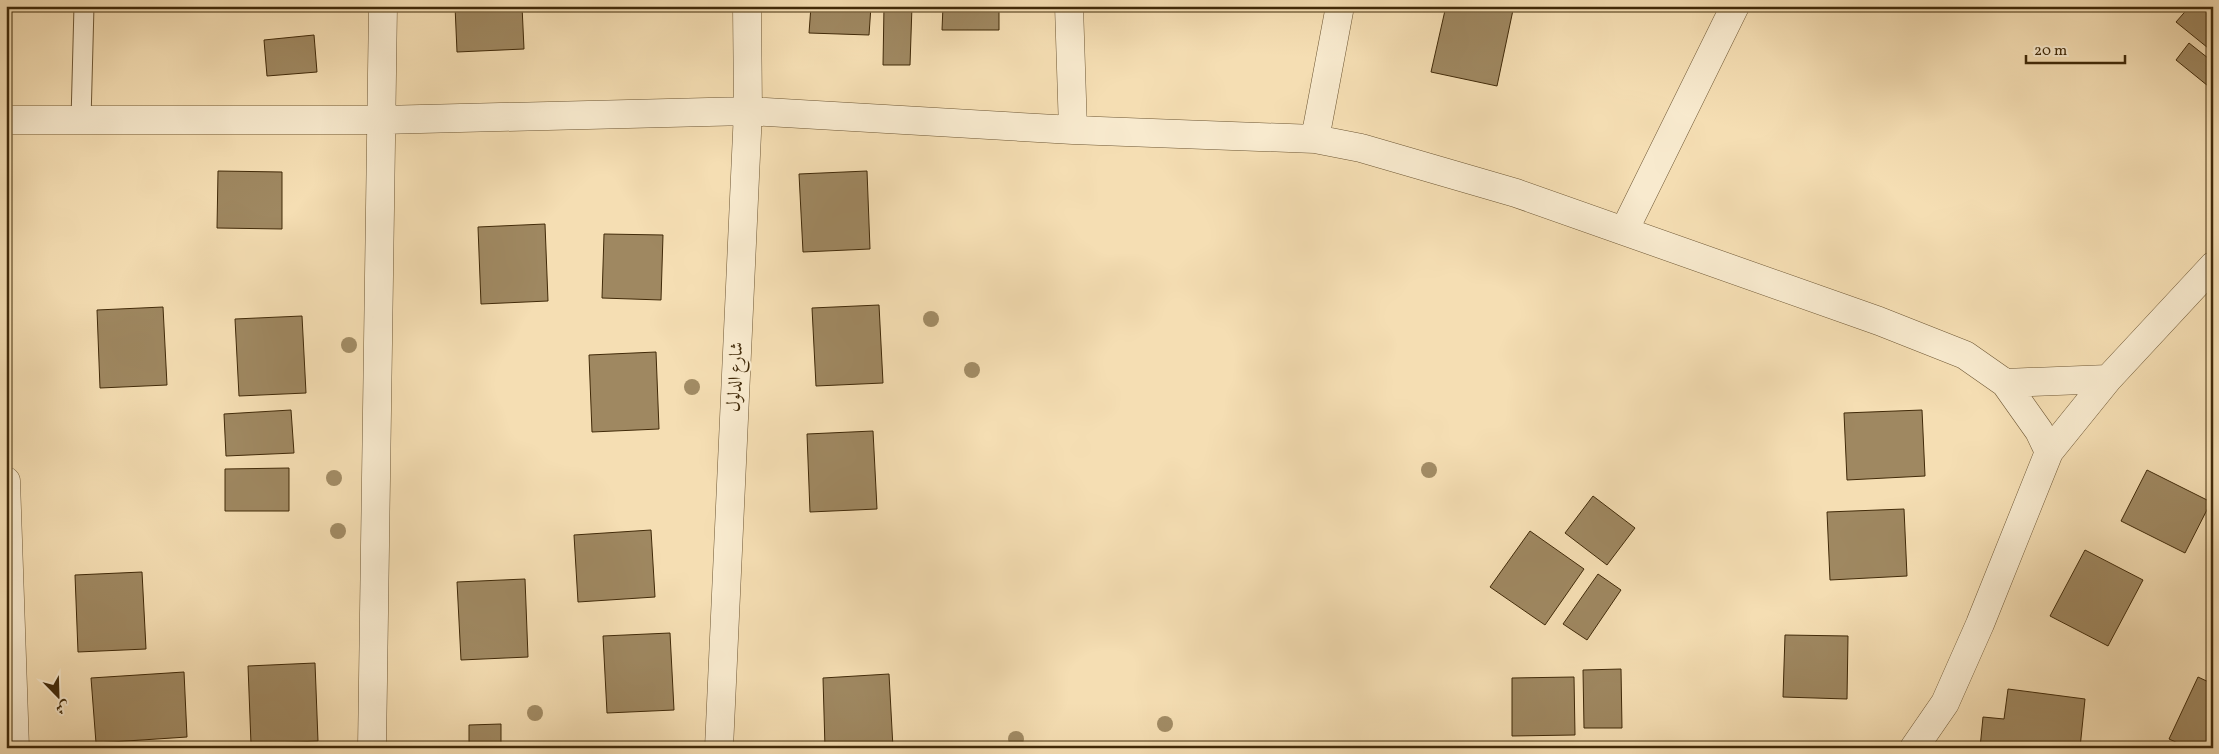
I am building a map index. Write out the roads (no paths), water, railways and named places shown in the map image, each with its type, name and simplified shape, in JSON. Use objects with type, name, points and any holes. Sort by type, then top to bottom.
[{"type":"street","points":[[372,748],[382,6]]},
{"type":"street","name":"شارع الدلول","points":[[719,748],[748,111],[747,6]]},
{"type":"street","points":[[1069,6],[1073,130]]},
{"type":"street","points":[[1315,139],[1340,6]]},
{"type":"street","points":[[1624,231],[1735,6]]},
{"type":"street","points":[[6,120],[380,120],[748,111],[1073,130],[1315,139],[1361,148],[1516,193],[1879,321],[1964,355],[2005,383],[2039,430],[2049,452]]},
{"type":"street","points":[[1914,748],[1945,704],[1980,624],[2049,452],[2108,379],[2213,266]]},
{"type":"street","points":[[2005,383],[2108,379]]},
{"type":"street","points":[[6,481],[15,748]]},
{"type":"lane","points":[[81,120],[84,6]]}]
